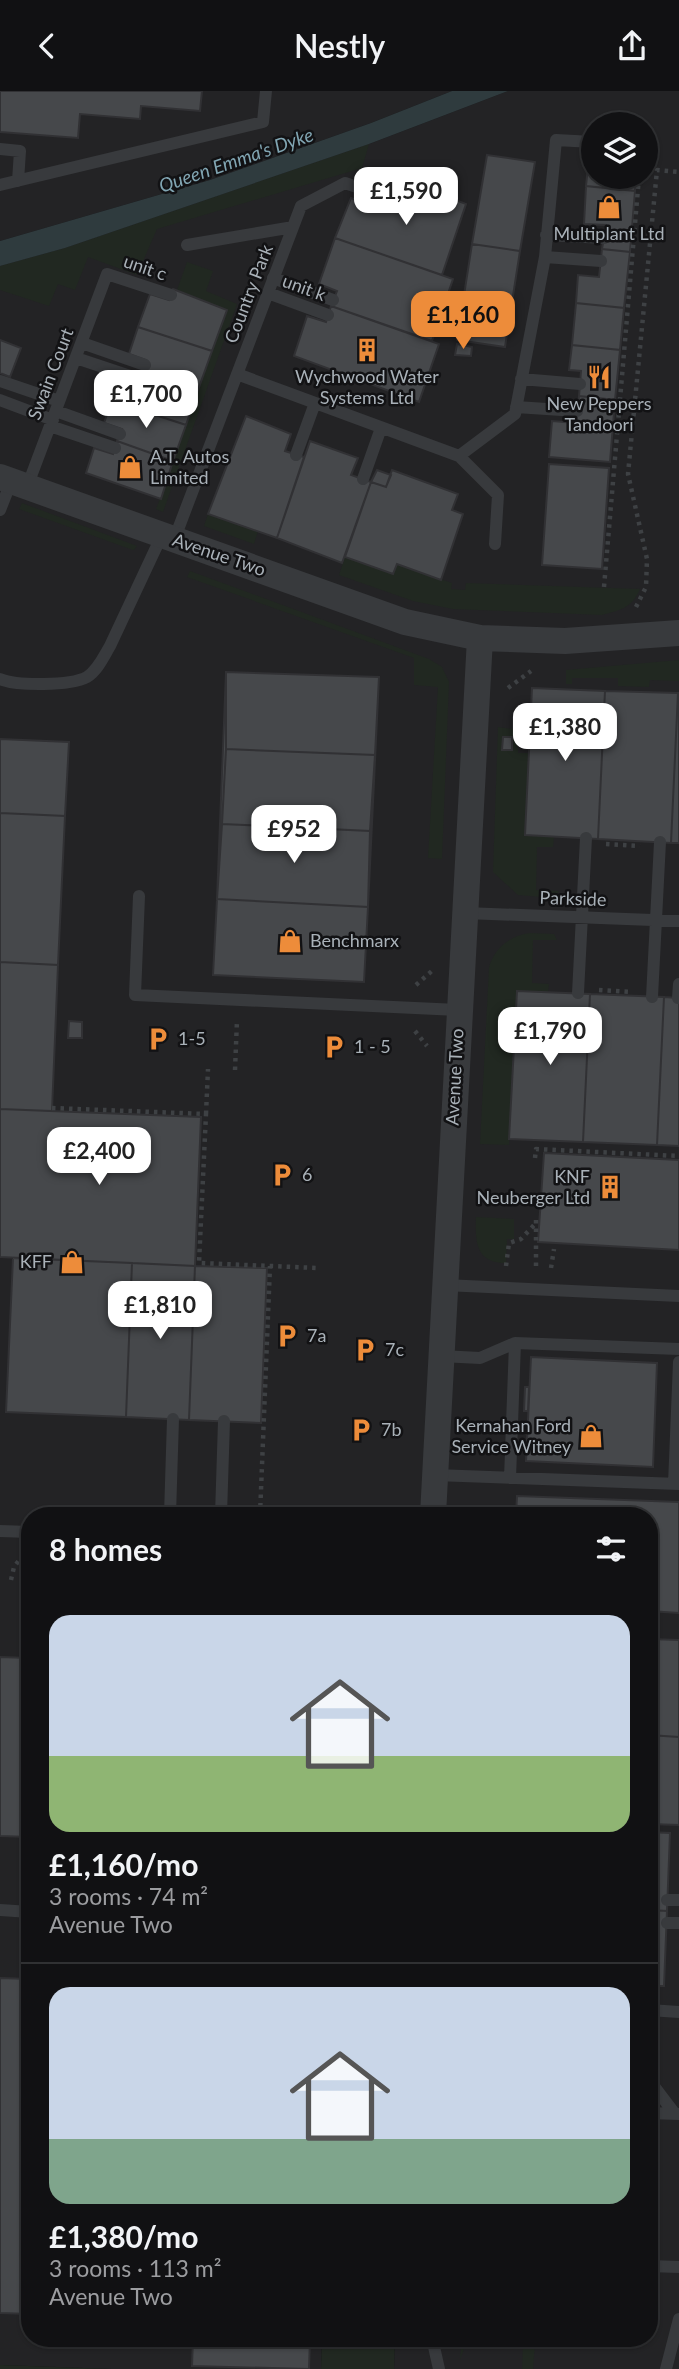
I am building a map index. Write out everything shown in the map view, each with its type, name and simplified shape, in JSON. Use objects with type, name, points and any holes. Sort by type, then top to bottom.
[{"type":"street","name":"Avenue Two","points":[[13,482],[405,622],[480,638],[565,641],[679,633]]},
{"type":"street","name":"Avenue Two","points":[[433,1507],[480,638]]},
{"type":"lane","points":[[0,185],[263,122],[266,91]]},
{"type":"lane","points":[[459,456],[515,414],[545,257],[556,140],[581,141]]},
{"type":"lane","points":[[0,149],[20,151],[18,181]]},
{"type":"lane","name":"Country Park","points":[[0,678],[8,682],[52,683],[88,676],[100,663],[168,538],[237,374],[301,206],[345,183],[395,200]]},
{"type":"lane","name":"Country Park","points":[[187,245],[293,227]]},
{"type":"lane","points":[[547,235],[604,238]]},
{"type":"lane","points":[[545,257],[601,261]]},
{"type":"lane","name":"unit c","points":[[107,274],[171,295]]},
{"type":"lane","name":"Swain Court","points":[[0,510],[13,482],[55,414],[107,274]]},
{"type":"lane","points":[[273,278],[333,300]]},
{"type":"lane","name":"unit k","points":[[268,293],[328,315]]},
{"type":"lane","points":[[82,343],[145,365]]},
{"type":"lane","points":[[76,358],[139,379]]},
{"type":"lane","points":[[237,374],[459,456],[498,495],[495,544]]},
{"type":"lane","points":[[521,379],[580,384]]},
{"type":"lane","points":[[0,381],[115,448]]},
{"type":"lane","points":[[0,400],[120,434]]},
{"type":"lane","points":[[296,455],[315,403]]},
{"type":"lane","points":[[516,407],[577,411]]},
{"type":"lane","points":[[363,479],[381,428]]},
{"type":"lane","points":[[584,991],[581,917],[592,841]]},
{"type":"lane","points":[[646,994],[656,920],[654,844]]},
{"type":"lane","points":[[139,896],[135,995],[458,1010]]},
{"type":"lane","name":"Parkside","points":[[465,913],[679,921]]},
{"type":"lane","points":[[678,997],[679,983]]},
{"type":"lane","points":[[444,1286],[679,1296]]},
{"type":"lane","points":[[441,1356],[480,1358],[515,1343],[679,1349]]},
{"type":"lane","points":[[510,1478],[515,1343]]},
{"type":"lane","points":[[435,1475],[676,1484],[679,1362]]},
{"type":"lane","points":[[170,1507],[173,1419]]},
{"type":"lane","points":[[221,1507],[224,1421]]},
{"type":"lane","points":[[0,1531],[21,1532]]},
{"type":"lane","points":[[0,1910],[21,1911]]},
{"type":"lane","points":[[658,2011],[679,2012]]},
{"type":"lane","points":[[658,2091],[677,2114]]},
{"type":"lane","points":[[658,2113],[677,2114]]},
{"type":"lane","points":[[658,2266],[679,2267]]},
{"type":"lane","points":[[666,2369],[679,2319]]},
{"type":"lane","points":[[434,2347],[439,2369]]},
{"type":"path","points":[[633,610],[645,592],[647,559],[628,474],[657,170],[679,172]]},
{"type":"path","points":[[604,587],[638,189]]},
{"type":"path","points":[[592,841],[654,844]]},
{"type":"path","points":[[406,988],[420,983],[439,962]]},
{"type":"path","points":[[584,991],[646,994]]},
{"type":"path","points":[[235,1070],[237,1019],[245,1019]]},
{"type":"path","points":[[405,1027],[416,1032],[430,1054]]},
{"type":"path","points":[[208,1069],[199,1263],[318,1268]]},
{"type":"path","points":[[52,1108],[206,1114]]},
{"type":"path","points":[[536,1158],[536,1149],[679,1156]]},
{"type":"path","points":[[540,1219],[536,1219],[537,1267],[553,1268],[554,1249]]},
{"type":"path","points":[[260,1507],[270,1266]]},
{"type":"path","points":[[11,1580],[21,1558]]},
{"type":"shaded area","points":[[0,91],[452,91],[210,180],[0,241]]},
{"type":"shaded area","points":[[452,91],[508,91],[369,144],[65,248],[0,266],[0,241],[210,180]]},
{"type":"shaded area","points":[[508,91],[679,91],[679,2369],[394,2369],[395,2347],[658,2347],[658,1507],[21,1507],[21,2347],[322,2347],[321,2369],[111,2369],[0,2365],[0,266],[65,248],[369,144]]},
{"type":"shaded area","points":[[369,144],[362,168],[157,229],[137,275],[88,257],[75,290],[58,284],[49,306],[0,290],[0,266],[65,248]]},
{"type":"shaded area","points":[[187,262],[213,271],[206,291],[237,304],[163,512],[156,509],[227,310],[177,290]]},
{"type":"shaded area","points":[[22,503],[137,546],[134,550],[130,549],[19,509]]},
{"type":"shaded area","points":[[208,514],[258,531],[254,544],[204,526]]},
{"type":"shaded area","points":[[345,557],[393,573],[397,564],[452,583],[451,589],[465,590],[466,583],[640,589],[625,607],[602,615],[453,609],[413,601],[339,575]]},
{"type":"shaded area","points":[[190,571],[429,659],[442,667],[449,682],[442,859],[428,858],[438,687],[414,685],[414,658],[187,577]]},
{"type":"shaded area","points":[[679,660],[679,681],[650,680],[649,687],[618,686],[618,678],[572,678],[572,684],[566,684],[566,670]]},
{"type":"shaded area","points":[[498,727],[518,730],[518,753],[528,753],[525,835],[554,837],[553,847],[537,847],[536,890],[559,891],[554,898],[518,895],[493,872]]},
{"type":"shaded area","points":[[530,933],[554,934],[557,940],[533,940],[532,983],[549,984],[548,992],[517,991],[509,1145],[480,1144],[489,968],[494,955],[504,944]]},
{"type":"shaded area","points":[[476,1217],[514,1219],[514,1239],[507,1239],[506,1263],[489,1259],[479,1249]]},
{"type":"shaded area","points":[[322,2347],[395,2347],[394,2369],[321,2369]]},
{"type":"shaded area","points":[[523,2347],[535,2347],[533,2369],[522,2369]]},
{"type":"shaded area","points":[[0,2365],[111,2369],[0,2369]]},
{"type":"building","points":[[0,91],[202,91],[200,111],[141,106],[140,119],[80,114],[78,138],[0,132]]},
{"type":"building","points":[[487,155],[535,162],[520,251],[472,244]]},
{"type":"building","points":[[403,179],[466,204],[442,275],[335,238],[351,198],[390,212]]},
{"type":"building","name":"Multiplant Ltd","points":[[586,189],[635,191],[630,252],[602,249],[606,225],[584,224]]},
{"type":"building","points":[[335,238],[453,279],[432,341],[331,306],[337,291],[319,284]]},
{"type":"building","points":[[472,244],[520,251],[505,347],[457,340]]},
{"type":"building","points":[[602,249],[630,252],[624,308],[576,303],[578,275],[599,277]]},
{"type":"building","points":[[173,289],[227,310],[212,351],[138,327],[150,294],[169,300]]},
{"type":"building","points":[[576,303],[624,308],[620,350],[572,345]]},
{"type":"building","name":"Wychwood Water Systems Ltd","points":[[331,306],[439,344],[419,402],[294,356],[307,316],[326,322]]},
{"type":"building","points":[[138,327],[212,351],[198,390],[142,372],[146,360],[129,354]]},
{"type":"building","points":[[0,340],[21,348],[10,377],[0,373]]},
{"type":"building","points":[[457,344],[472,347],[471,356],[455,355]]},
{"type":"building","name":"New Peppers Tandoori","points":[[572,345],[620,350],[615,400],[579,396],[581,371],[569,370]]},
{"type":"building","points":[[142,372],[198,390],[186,425],[112,401],[119,382],[136,387]]},
{"type":"building","points":[[579,396],[615,400],[610,462],[549,457],[552,421],[576,423]]},
{"type":"building","points":[[112,401],[186,425],[173,461],[117,441],[122,429],[104,423]]},
{"type":"building","points":[[246,416],[291,434],[285,451],[304,457],[277,538],[208,514]]},
{"type":"building","name":"A.T. Autos Limited","points":[[117,441],[173,461],[161,499],[86,473],[94,448],[113,454]]},
{"type":"building","points":[[310,441],[358,458],[351,475],[371,482],[342,563],[277,538]]},
{"type":"building","points":[[549,464],[609,468],[602,569],[542,565]]},
{"type":"building","points":[[377,470],[391,475],[386,487],[371,482]]},
{"type":"building","points":[[392,470],[458,494],[452,510],[463,514],[441,580],[397,564],[393,574],[345,557],[371,482],[386,487]]},
{"type":"building","points":[[226,672],[379,677],[375,755],[226,749]]},
{"type":"building","points":[[226,672],[379,677],[368,907],[217,899]]},
{"type":"building","points":[[532,688],[605,691],[598,839],[525,835]]},
{"type":"building","points":[[605,691],[678,693],[671,843],[598,839]]},
{"type":"building","points":[[678,693],[679,843],[671,843]]},
{"type":"building","points":[[503,737],[512,737],[512,750],[502,750]]},
{"type":"building","points":[[0,739],[69,742],[65,816],[0,813]]},
{"type":"building","points":[[226,749],[375,755],[370,831],[222,824]]},
{"type":"building","points":[[0,813],[65,816],[58,965],[0,962]]},
{"type":"building","points":[[222,824],[370,831],[368,907],[217,899]]},
{"type":"building","name":"Benchmarx","points":[[217,899],[368,907],[364,982],[213,975]]},
{"type":"building","points":[[0,962],[58,965],[52,1111],[0,1109]]},
{"type":"building","points":[[517,991],[590,994],[583,1142],[509,1139]]},
{"type":"building","points":[[590,994],[664,997],[657,1145],[583,1142]]},
{"type":"building","points":[[664,997],[679,998],[679,1146],[657,1145]]},
{"type":"building","points":[[69,1021],[82,1022],[82,1038],[68,1038]]},
{"type":"building","points":[[0,1109],[201,1117],[195,1266],[0,1257]]},
{"type":"building","name":"KNF Neuberger Ltd","points":[[544,1153],[679,1160],[679,1250],[538,1242]]},
{"type":"building","points":[[13,1258],[132,1263],[126,1417],[6,1412]]},
{"type":"building","points":[[132,1263],[195,1266],[189,1420],[126,1417]]},
{"type":"building","points":[[195,1266],[267,1268],[261,1423],[189,1420]]},
{"type":"building","name":"Kernahan Ford Service Witney","points":[[531,1357],[657,1363],[653,1467],[526,1461]]},
{"type":"building","points":[[525,1387],[529,1387],[528,1411],[524,1411]]},
{"type":"building","points":[[517,1496],[679,1502],[679,1613],[658,1612],[658,1507],[516,1507]]},
{"type":"building","points":[[658,1639],[679,1640],[679,1737],[658,1736]]},
{"type":"building","points":[[0,1657],[21,1658],[21,1837],[0,1836]]},
{"type":"building","points":[[658,1736],[679,1737],[679,1825],[658,1824]]},
{"type":"building","points":[[658,1832],[670,1833],[667,1911],[658,1910]]},
{"type":"building","points":[[658,1910],[667,1911],[664,1986],[658,1986]]},
{"type":"building","points":[[0,1978],[21,1979],[21,2314],[0,2313]]},
{"type":"building","points":[[193,2347],[310,2347],[309,2369],[192,2366]]},
{"type":"place","name":"Multiplant Ltd","points":[[609,207]]},
{"type":"place","name":"Wychwood Water Systems Ltd","points":[[367,350]]},
{"type":"place","name":"New Peppers Tandoori","points":[[599,377]]},
{"type":"place","name":"A.T. Autos Limited","points":[[130,467]]},
{"type":"place","name":"Benchmarx","points":[[290,941]]},
{"type":"place","name":"1-5","points":[[158,1039]]},
{"type":"place","name":"1 - 5","points":[[334,1047]]},
{"type":"place","name":"6","points":[[282,1175]]},
{"type":"place","name":"KNF Neuberger Ltd","points":[[610,1187]]},
{"type":"place","name":"KFF","points":[[72,1262]]},
{"type":"place","name":"7a","points":[[287,1336]]},
{"type":"place","name":"7c","points":[[365,1350]]},
{"type":"place","name":"7b","points":[[361,1430]]},
{"type":"place","name":"Kernahan Ford Service Witney","points":[[591,1436]]},
{"type":"water label","name":"Queen Emma's Dyke","points":[[236,160]]}]
